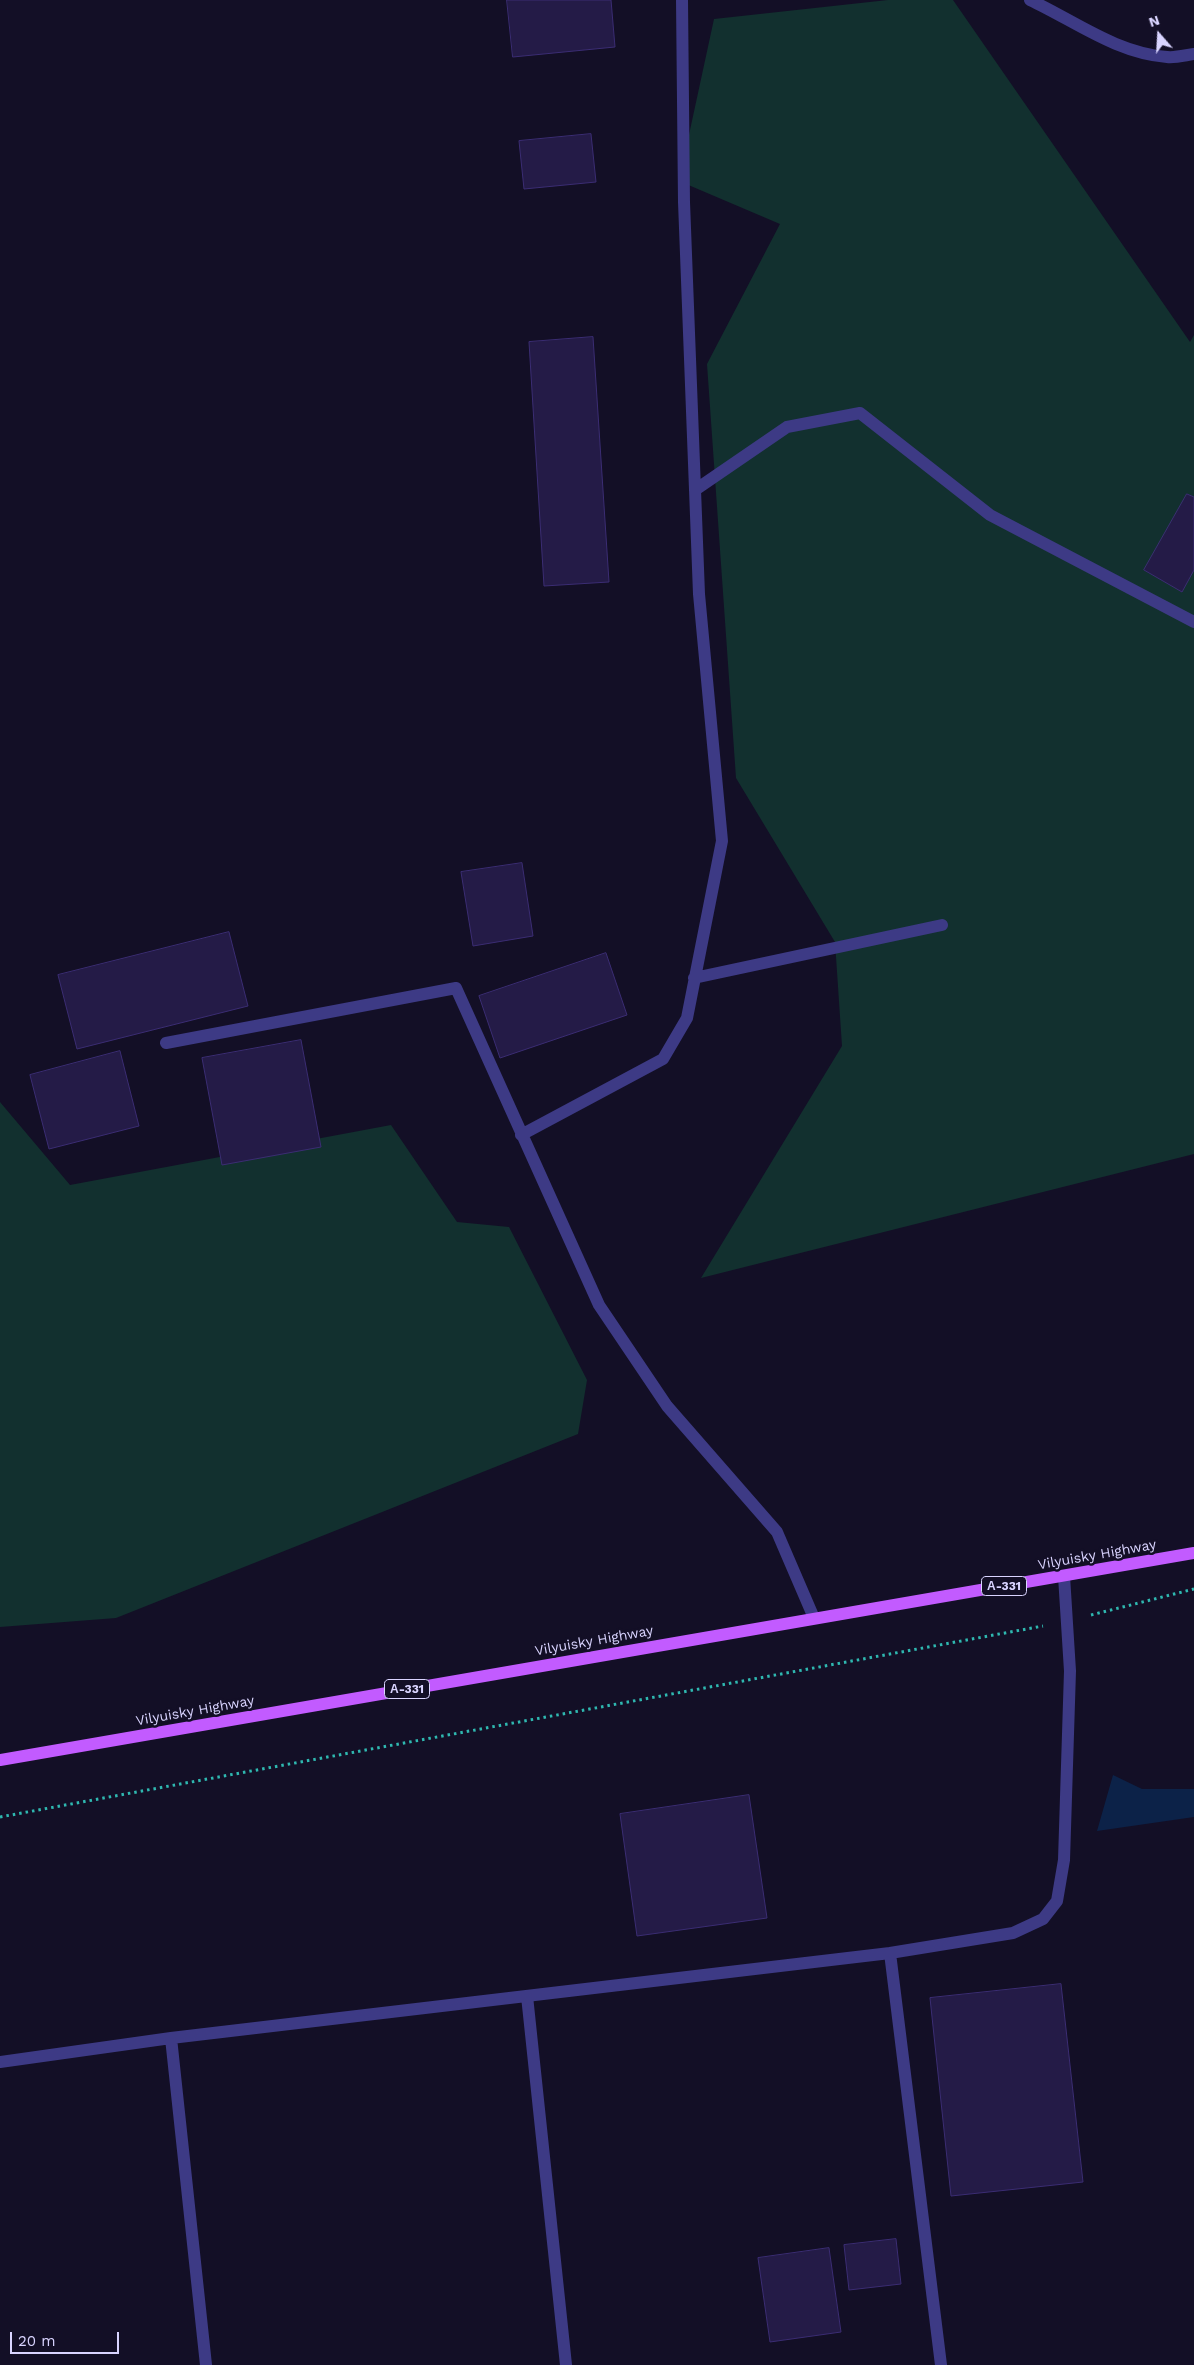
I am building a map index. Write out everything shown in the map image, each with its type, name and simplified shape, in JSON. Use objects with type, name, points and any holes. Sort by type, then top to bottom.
[{"type":"main road","name":"Vilyuisky Highway","points":[[0,1760],[1194,1553]]},
{"type":"street","points":[[521,1135],[663,1059],[687,1018],[722,841],[699,594],[684,202],[682,0]]},
{"type":"street","points":[[1030,0],[1085,30],[1130,50],[1168,57],[1194,54]]},
{"type":"street","points":[[695,490],[787,427],[860,412],[990,515],[1194,622]]},
{"type":"street","points":[[694,978],[942,925]]},
{"type":"street","points":[[166,1043],[456,988],[599,1305],[667,1406],[777,1532],[814,1618]]},
{"type":"street","points":[[0,2062],[171,2038],[890,1953],[1013,1933],[1043,1919],[1057,1901],[1064,1860],[1070,1671],[1064,1576]]},
{"type":"street","points":[[890,1953],[941,2365]]},
{"type":"street","points":[[527,1996],[566,2365]]},
{"type":"street","points":[[171,2038],[206,2365]]},
{"type":"path","points":[[0,1817],[1067,1622],[1194,1588]]},
{"type":"green space","points":[[888,0],[953,0],[1190,342],[1194,335],[1194,1154],[701,1278],[842,1046],[835,942],[736,778],[707,364],[780,224],[679,181],[714,19]]},
{"type":"green space","points":[[0,1102],[70,1185],[391,1125],[457,1222],[509,1227],[587,1380],[578,1434],[116,1618],[0,1627]]},
{"type":"water","points":[[1113,1775],[1142,1789],[1194,1789],[1194,1817],[1097,1831]]},
{"type":"building","points":[[507,0],[611,0],[615,47],[513,57]]},
{"type":"building","points":[[591,134],[596,182],[524,189],[519,141]]},
{"type":"building","points":[[593,337],[609,582],[544,586],[529,342]]},
{"type":"building","points":[[1187,494],[1194,497],[1194,570],[1182,592],[1144,570]]},
{"type":"building","points":[[522,863],[533,936],[473,946],[461,872]]},
{"type":"building","points":[[229,932],[248,1006],[77,1049],[58,975]]},
{"type":"building","points":[[606,953],[627,1015],[500,1058],[479,996]]},
{"type":"building","points":[[301,1040],[321,1147],[222,1165],[202,1058]]},
{"type":"building","points":[[120,1051],[139,1126],[49,1149],[30,1075]]},
{"type":"building","points":[[749,1795],[767,1918],[637,1936],[620,1814]]},
{"type":"building","points":[[1061,1984],[1083,2182],[951,2196],[930,1998]]},
{"type":"building","points":[[896,2239],[901,2284],[849,2290],[844,2245]]},
{"type":"building","points":[[829,2248],[841,2332],[770,2342],[758,2258]]}]
